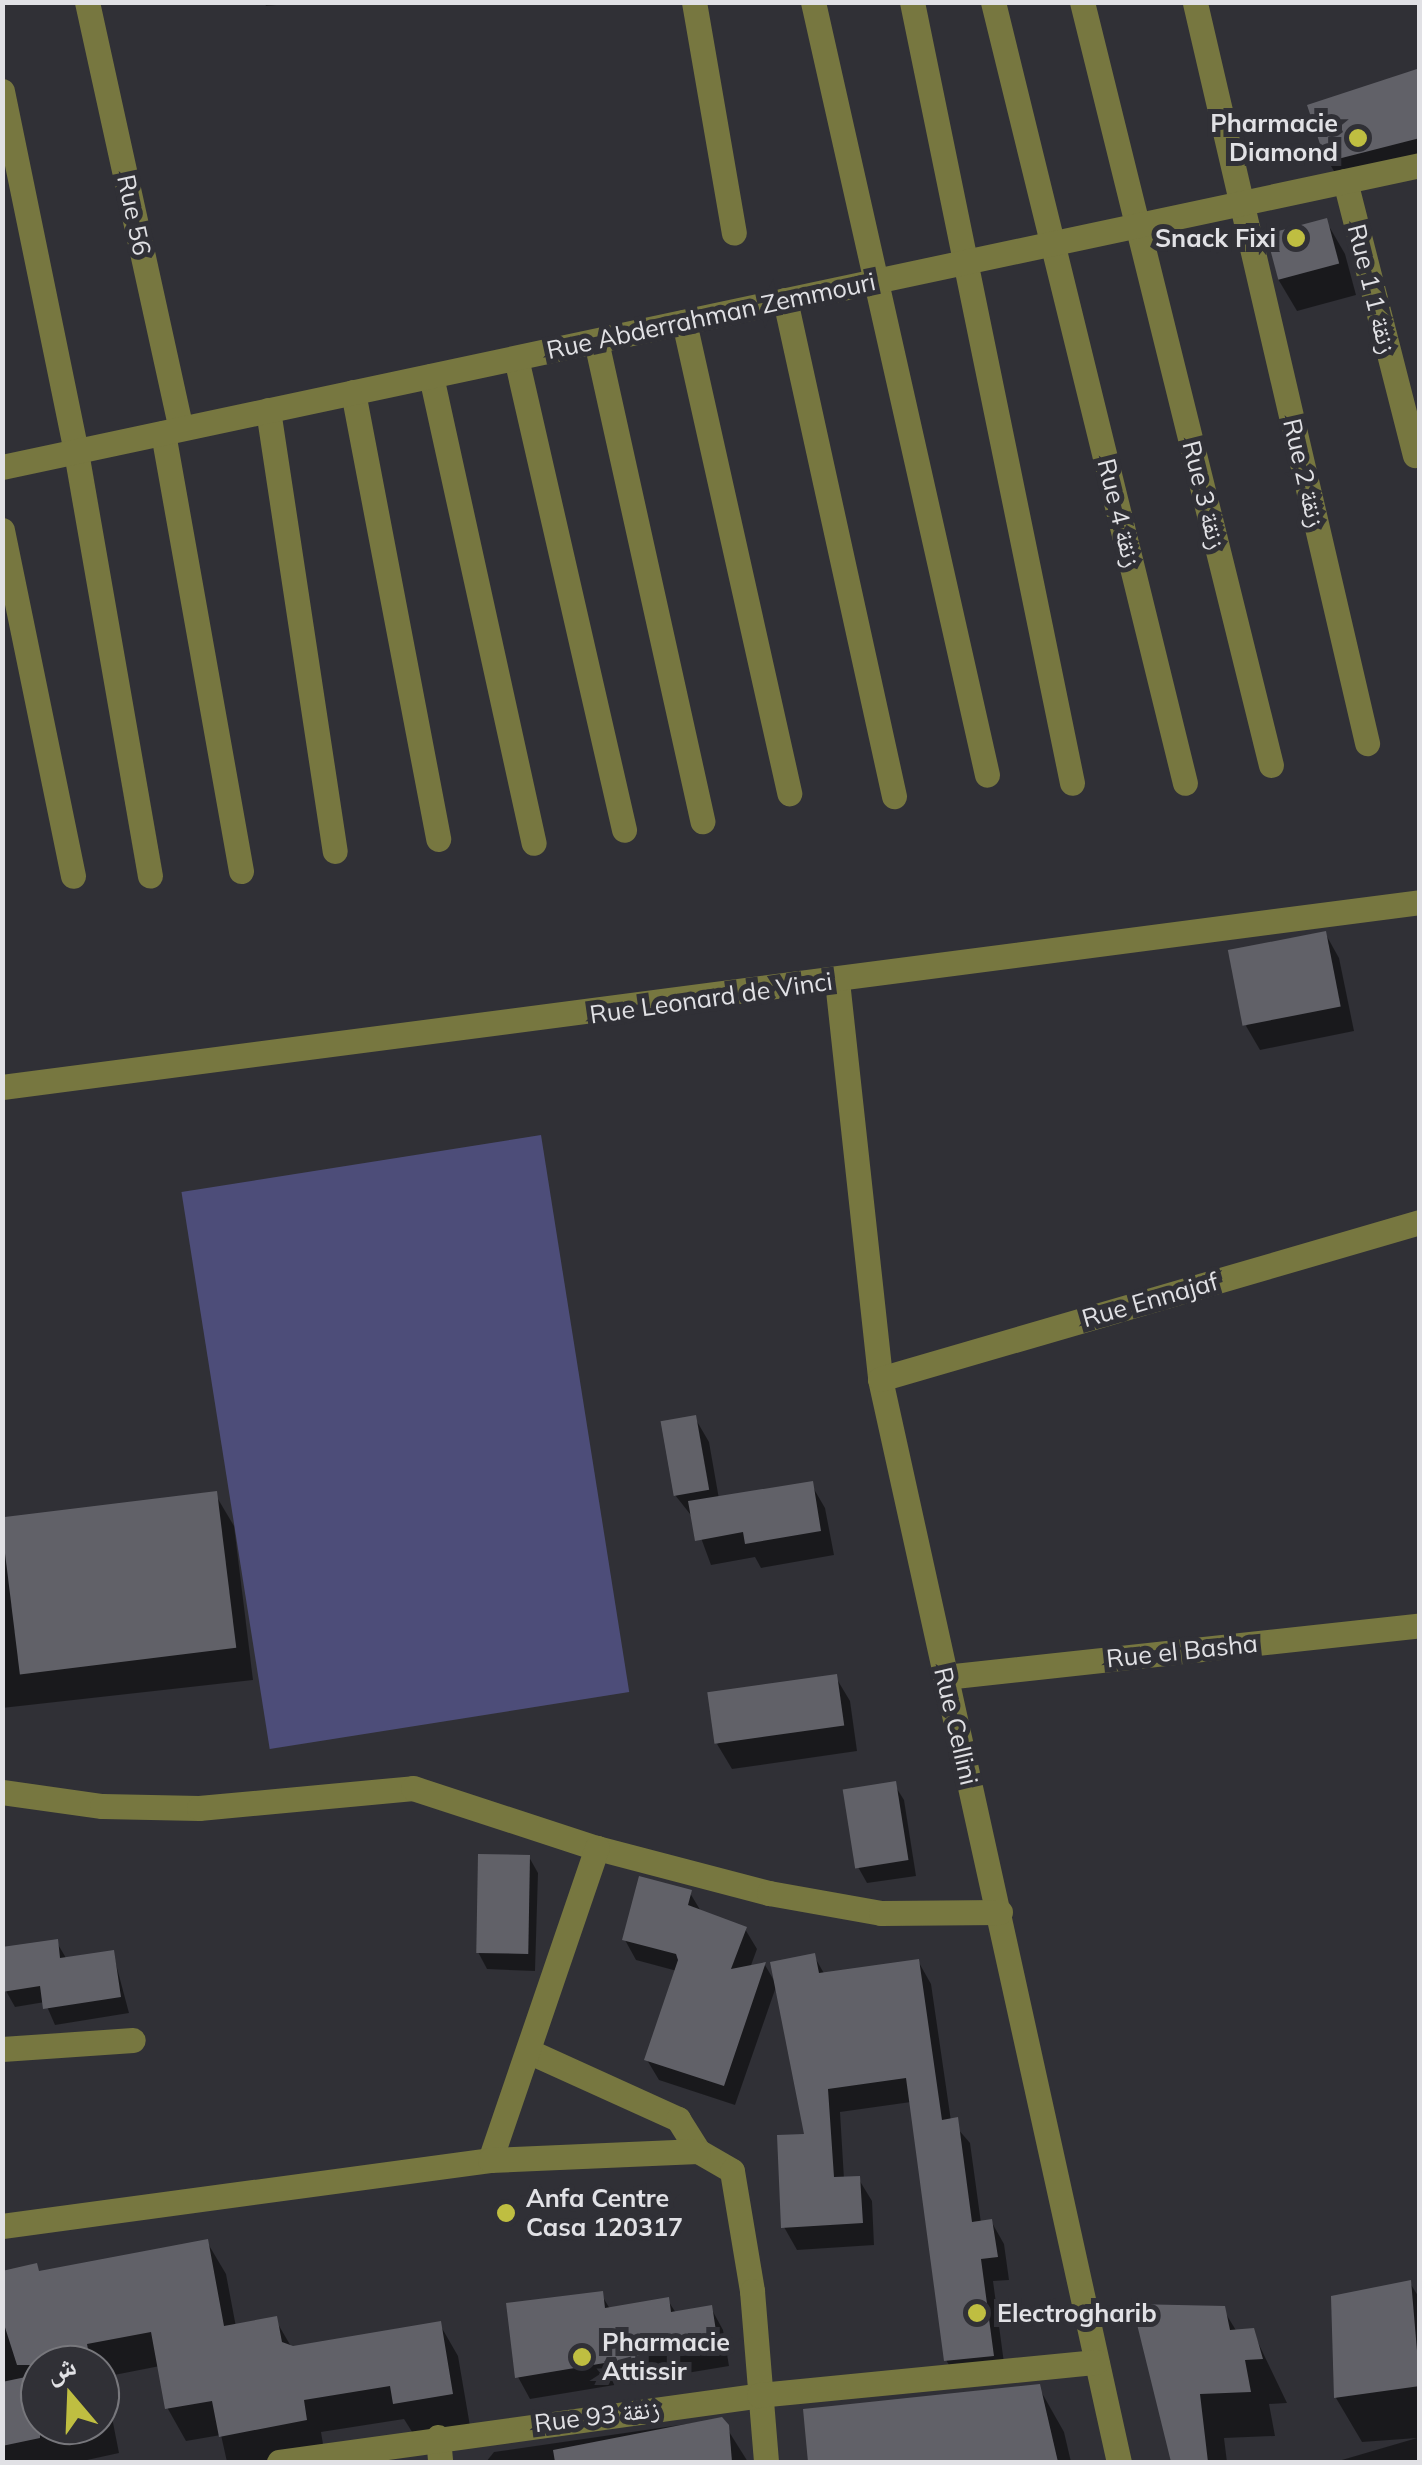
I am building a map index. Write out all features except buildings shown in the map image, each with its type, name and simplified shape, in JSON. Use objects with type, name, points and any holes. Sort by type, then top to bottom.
[{"type":"street","name":"Rue 56","points":[[87,2],[172,431],[241,871]]},
{"type":"street","points":[[694,2],[734,233]]},
{"type":"street","points":[[813,2],[988,774]]},
{"type":"street","points":[[912,2],[1072,783]]},
{"type":"street","name":"Rue 4 زنقة","points":[[993,2],[1185,783]]},
{"type":"street","name":"Rue 3 زنقة","points":[[1082,2],[1271,765]]},
{"type":"street","name":"Rue 2 زنقة","points":[[1195,3],[1367,743]]},
{"type":"street","points":[[2,91],[76,452],[150,876]]},
{"type":"street","name":"Rue Abderrahman Zemmouri","points":[[2,467],[1420,165]]},
{"type":"street","name":"Rue 1 زنقة 1","points":[[1345,181],[1415,454]]},
{"type":"street","points":[[784,300],[894,796]]},
{"type":"street","points":[[684,322],[789,794]]},
{"type":"street","points":[[596,341],[702,821]]},
{"type":"street","points":[[516,358],[624,830]]},
{"type":"street","points":[[431,376],[534,843]]},
{"type":"street","points":[[353,392],[438,839]]},
{"type":"street","points":[[268,410],[334,852]]},
{"type":"street","points":[[2,530],[73,876]]},
{"type":"street","name":"Rue Leonard de Vinci","points":[[2,1087],[837,982],[1420,902]]},
{"type":"street","name":"Rue Cellini","points":[[837,982],[880,1378],[1119,2462]]},
{"type":"street","name":"Rue Ennajaf","points":[[880,1378],[1420,1222]]},
{"type":"street","name":"Rue el Basha","points":[[944,1677],[1420,1625]]},
{"type":"street","points":[[2,1792],[102,1806],[199,1808],[414,1788],[597,1848],[829,1905],[881,1913],[1000,1912]]},
{"type":"street","points":[[490,2160],[597,1848]]},
{"type":"street","points":[[2,2048],[133,2040]]},
{"type":"street","points":[[528,2050],[678,2119],[698,2150]]},
{"type":"street","points":[[2,2226],[490,2160],[698,2150],[720,2159],[738,2186],[766,2462]]},
{"type":"street","name":"Rue 93 زنقة","points":[[279,2462],[439,2450],[759,2395],[1096,2362]]},
{"type":"shaded area","points":[[541,1135],[629,1692],[270,1749],[181,1192]]},
{"type":"place","name":"Pharmacie Diamond","points":[[1358,138]]},
{"type":"place","name":"Snack Fixi","points":[[1296,238]]},
{"type":"place","name":"Anfa Centre Casa 120317","points":[[506,2213]]},
{"type":"place","name":"Electrogharib","points":[[977,2313]]},
{"type":"place","name":"Pharmacie Attissir","points":[[582,2357]]}]
